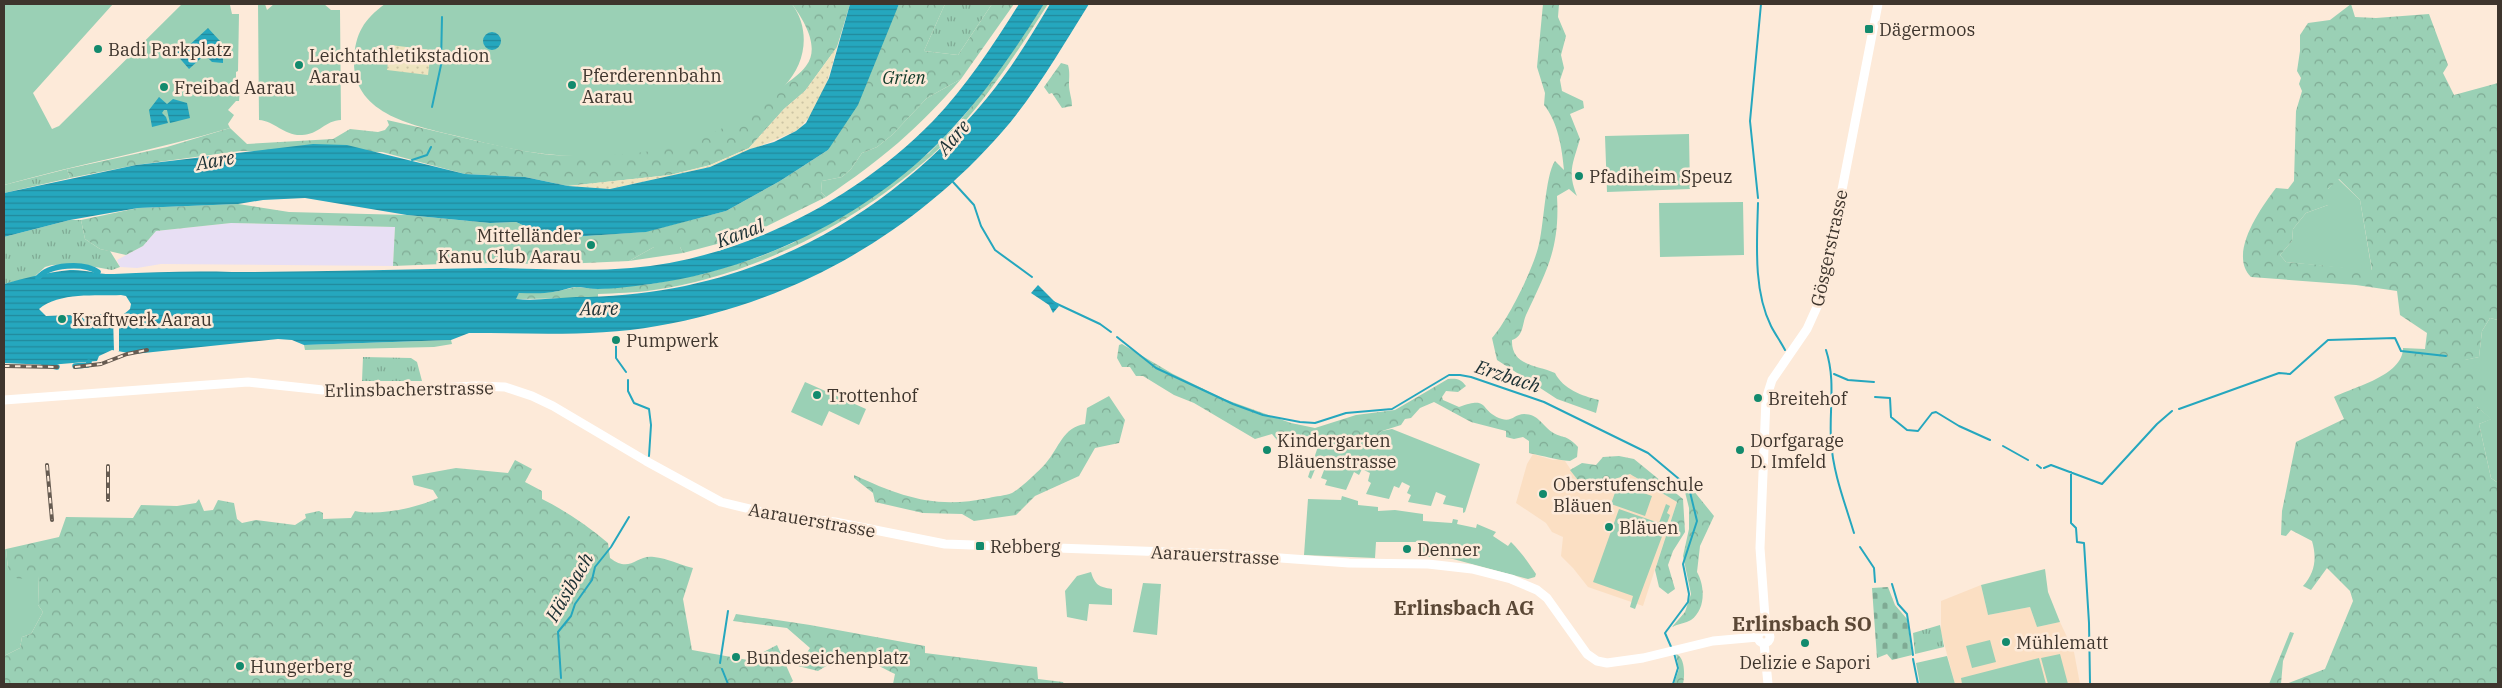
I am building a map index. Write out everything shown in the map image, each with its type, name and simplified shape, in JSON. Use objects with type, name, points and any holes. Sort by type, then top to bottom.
[{"type":"main road","name":"Gösgerstrasse","points":[[1768,684],[1762,637],[1760,557],[1766,399],[1772,380],[1801,338],[1816,310],[1824,286],[1878,4]]},
{"type":"main road","name":"Erlinsbacherstrasse","points":[[4,400],[242,382],[351,393],[475,386],[505,387],[553,406],[646,461]]},
{"type":"main road","name":"Aarauerstrasse","points":[[646,461],[721,502],[748,510],[779,516],[835,522],[945,544],[1222,554],[1349,563],[1428,564],[1472,569],[1511,579],[1537,590],[1547,598],[1582,649],[1597,660],[1617,662],[1713,641],[1762,637]]},
{"type":"shaded area","points":[[231,223],[395,227],[393,266],[161,264],[137,268],[120,267],[117,260],[143,246],[156,231]]},
{"type":"shaded area","name":"Bläuen","points":[[1533,454],[1553,460],[1565,461],[1577,479],[1608,478],[1630,474],[1677,502],[1643,606],[1588,587],[1561,556],[1563,537],[1552,532],[1546,523],[1516,503],[1527,464]]},
{"type":"shaded area","name":"Mühlematt","points":[[1981,585],[1988,615],[2030,607],[2037,627],[2060,622],[2074,652],[2080,684],[1955,684],[1941,632],[1941,601]]},
{"type":"green space","name":"Freibad Aarau","points":[[4,4],[113,4],[33,93],[52,129],[59,126],[182,4],[230,5],[232,14],[239,14],[238,71],[236,72],[236,86],[231,86],[231,89],[240,89],[239,101],[236,101],[228,110],[234,115],[228,124],[230,128],[4,185]]},
{"type":"green space","name":"Leichtathletikstadion Aarau","points":[[258,4],[265,4],[267,10],[274,4],[324,4],[331,10],[340,10],[341,120],[331,122],[313,133],[296,135],[259,120]]},
{"type":"green space","name":"Pferderennbahn Aarau","points":[[385,4],[792,4],[798,14],[804,36],[801,57],[797,68],[784,86],[742,119],[707,138],[677,147],[640,154],[621,156],[563,156],[523,151],[423,128],[389,115],[375,106],[363,94],[356,79],[354,60],[356,42],[362,28],[371,15]]},
{"type":"green space","points":[[792,4],[850,4],[837,47],[805,91],[784,109],[749,148],[710,165],[670,175],[568,186],[525,177],[465,174],[382,152],[240,151],[136,165],[70,178],[67,169],[167,147],[230,128],[247,144],[333,139],[350,129],[378,132],[385,130],[389,125],[387,120],[504,147],[548,155],[614,155],[641,153],[667,148],[715,132],[739,119],[761,104],[804,69],[810,58],[811,42],[801,17]]},
{"type":"green space","name":"Grien","points":[[899,4],[945,4],[924,51],[958,55],[992,4],[1014,4],[961,79],[927,98],[892,135],[877,147],[862,153],[851,169],[842,177],[822,181],[821,192],[826,197],[747,236],[683,253],[680,247],[654,247],[629,261],[563,264],[467,263],[393,266],[395,227],[231,223],[156,231],[143,246],[126,255],[100,249],[85,239],[81,220],[138,208],[238,204],[289,212],[407,215],[490,223],[516,222],[544,235],[571,237],[644,232],[726,211],[780,181],[828,150]]},
{"type":"green space","points":[[945,4],[992,4],[958,55],[924,51]]},
{"type":"green space","points":[[1044,4],[1048,4],[994,85],[947,141],[900,182],[836,225],[766,259],[730,272],[692,282],[647,291],[598,294],[598,298],[515,299],[519,293],[554,292],[576,287],[597,289],[651,284],[703,274],[759,257],[793,243],[929,153],[958,123],[983,92]]},
{"type":"green space","points":[[1543,4],[1559,4],[1558,17],[1566,36],[1561,55],[1564,68],[1560,80],[1562,91],[1583,101],[1584,108],[1570,114],[1580,139],[1572,168],[1572,180],[1577,196],[1569,189],[1557,196],[1554,245],[1546,271],[1526,315],[1521,333],[1512,340],[1513,349],[1520,360],[1555,373],[1558,379],[1568,388],[1599,400],[1596,413],[1557,399],[1497,360],[1492,338],[1512,308],[1535,258],[1540,239],[1549,178],[1555,161],[1564,170],[1559,136],[1553,119],[1544,105],[1545,93],[1537,67]]},
{"type":"green space","points":[[2351,4],[2355,17],[2376,18],[2429,14],[2448,65],[2443,73],[2454,95],[2498,83],[2498,320],[2490,318],[2482,331],[2479,357],[2465,360],[2495,386],[2477,407],[2492,419],[2479,424],[2491,478],[2498,483],[2498,684],[2286,684],[2325,669],[2353,601],[2350,591],[2327,568],[2311,590],[2303,586],[2310,576],[2314,565],[2312,541],[2291,530],[2286,536],[2281,535],[2282,511],[2296,442],[2344,419],[2334,397],[2386,373],[2401,358],[2403,348],[2425,349],[2427,333],[2400,315],[2397,291],[2356,285],[2251,277],[2245,267],[2243,256],[2245,244],[2255,219],[2276,188],[2288,189],[2294,181],[2296,111],[2302,91],[2299,84],[2301,78],[2297,71],[2300,35],[2308,23],[2330,20]],"holes":[[[2339,179],[2360,200],[2372,270],[2286,262],[2280,255],[2292,241],[2293,229],[2306,213],[2328,205],[2328,189]]]},
{"type":"green space","points":[[1061,63],[1068,65],[1069,88],[1072,100],[1072,106],[1062,108],[1052,93],[1049,94],[1044,87]]},
{"type":"green space","points":[[961,79],[914,129],[882,157],[826,197],[821,192],[822,181],[842,177],[851,169],[862,153],[877,147],[892,135],[927,98]]},
{"type":"green space","points":[[1689,134],[1690,189],[1607,192],[1605,136]]},
{"type":"green space","points":[[67,169],[70,178],[4,193],[4,185]]},
{"type":"green space","points":[[2338,179],[2360,200],[2372,271],[2286,262],[2280,255],[2292,241],[2293,229],[2306,213],[2328,205],[2328,189]]},
{"type":"green space","points":[[1743,202],[1744,255],[1660,257],[1659,203]]},
{"type":"green space","points":[[70,220],[81,220],[85,239],[100,249],[110,251],[120,267],[112,270],[79,264],[52,265],[45,267],[34,277],[4,284],[4,237]]},
{"type":"green space","points":[[654,247],[680,247],[683,253],[629,261]]},
{"type":"green space","points":[[2490,318],[2498,320],[2498,483],[2491,478],[2479,424],[2491,419],[2477,407],[2464,360],[2479,357],[2482,331]]},
{"type":"green space","points":[[451,340],[452,344],[434,347],[305,350],[304,345]]},
{"type":"green space","points":[[1122,344],[1173,374],[1224,399],[1291,423],[1315,428],[1356,415],[1395,410],[1448,379],[1456,379],[1466,386],[1458,392],[1446,391],[1442,397],[1443,400],[1459,407],[1480,403],[1495,416],[1505,420],[1521,414],[1529,414],[1540,420],[1552,432],[1574,443],[1578,447],[1577,457],[1570,461],[1529,453],[1529,441],[1523,437],[1514,439],[1506,437],[1506,431],[1471,422],[1434,402],[1420,408],[1411,418],[1405,419],[1401,425],[1382,431],[1371,440],[1363,440],[1355,435],[1311,437],[1285,432],[1277,440],[1272,434],[1255,439],[1143,376],[1136,376],[1130,367],[1122,367],[1117,358],[1119,345]]},
{"type":"green space","points":[[363,357],[411,358],[417,362],[422,381],[362,381]]},
{"type":"green space","name":"Trottenhof","points":[[805,382],[866,409],[859,425],[829,411],[822,426],[791,412]]},
{"type":"green space","points":[[1109,396],[1125,420],[1119,443],[1095,448],[1079,476],[1035,496],[1016,515],[974,521],[962,514],[923,513],[875,502],[873,493],[854,478],[854,475],[904,495],[935,501],[970,501],[1009,494],[1020,488],[1043,466],[1071,429],[1085,424],[1087,408]]},
{"type":"green space","points":[[1392,429],[1480,464],[1465,512],[1463,513],[1463,508],[1443,504],[1446,496],[1436,492],[1431,506],[1408,502],[1411,495],[1407,493],[1410,486],[1402,482],[1399,488],[1394,486],[1389,499],[1366,494],[1371,483],[1368,481],[1370,473],[1362,469],[1359,475],[1354,472],[1346,490],[1325,485],[1327,480],[1321,478],[1326,465],[1318,462],[1311,479],[1308,477],[1321,437],[1355,435],[1363,440],[1371,440],[1382,431]]},
{"type":"green space","points":[[1619,456],[1634,459],[1683,499],[1685,532],[1673,551],[1668,565],[1675,589],[1668,594],[1659,587],[1655,570],[1677,502],[1630,474],[1593,486],[1577,479],[1570,470],[1582,463],[1596,465],[1603,457]]},
{"type":"green space","points":[[515,460],[532,469],[525,482],[542,491],[542,499],[576,519],[608,543],[610,558],[623,564],[628,564],[642,558],[654,557],[693,568],[683,599],[692,650],[748,660],[777,645],[793,681],[789,684],[4,684],[4,656],[20,648],[22,637],[31,634],[43,612],[38,605],[39,576],[18,579],[8,569],[6,549],[59,537],[66,517],[133,518],[141,505],[177,506],[196,503],[199,499],[204,511],[213,510],[218,500],[234,503],[237,519],[242,523],[256,520],[295,525],[306,518],[305,514],[319,511],[323,513],[323,519],[351,518],[355,511],[386,512],[419,505],[438,498],[433,490],[414,485],[412,476],[456,468],[508,473]]},
{"type":"green space","points":[[1618,484],[1652,496],[1645,516],[1611,504]]},
{"type":"green space","points":[[1684,488],[1693,490],[1714,516],[1700,546],[1697,572],[1703,590],[1702,604],[1691,620],[1672,627],[1685,612],[1691,594],[1683,556],[1689,529],[1689,508]]},
{"type":"green space","points":[[1342,496],[1358,501],[1358,505],[1378,507],[1378,511],[1395,510],[1423,514],[1423,521],[1452,523],[1453,519],[1458,520],[1457,524],[1476,528],[1477,524],[1496,532],[1493,536],[1508,546],[1511,542],[1536,574],[1535,577],[1528,579],[1453,559],[1419,556],[1419,542],[1376,542],[1375,558],[1304,555],[1308,499],[1341,500]]},
{"type":"green space","points":[[1666,504],[1670,506],[1667,513],[1670,515],[1635,609],[1630,607],[1633,596],[1593,582],[1619,509],[1659,523]]},
{"type":"green space","points":[[6,549],[8,569],[39,576],[38,605],[43,612],[31,634],[22,637],[20,648],[4,656],[4,550]]},
{"type":"green space","points":[[2045,569],[2048,592],[2060,622],[2037,627],[2030,607],[1988,615],[1981,585]]},
{"type":"green space","points":[[1091,572],[1098,585],[1112,589],[1112,605],[1089,604],[1087,621],[1067,617],[1065,591],[1077,576]]},
{"type":"green space","points":[[1143,583],[1161,584],[1157,635],[1133,632]]},
{"type":"green space","points":[[1888,587],[1895,605],[1907,619],[1912,655],[1892,660],[1887,654],[1877,658],[1872,588]]},
{"type":"green space","points":[[736,614],[810,625],[925,646],[925,653],[1037,667],[1038,679],[1063,682],[1064,684],[893,684],[895,674],[873,663],[857,658],[841,660],[818,671],[798,666],[810,648],[787,628],[733,621]]},
{"type":"green space","points":[[1940,625],[1944,647],[1915,654],[1913,633]]},
{"type":"green space","points":[[2290,632],[2294,633],[2283,661],[2281,684],[2269,684]]},
{"type":"green space","points":[[1990,640],[1996,662],[1972,668],[1966,646]]},
{"type":"green space","points":[[1676,654],[1683,662],[1683,684],[1674,684],[1679,669]]},
{"type":"green space","points":[[2060,654],[2068,684],[2048,684],[2041,658]]},
{"type":"green space","points":[[1947,656],[1955,684],[1920,684],[1916,663]]},
{"type":"green space","points":[[2039,658],[2046,684],[1962,684],[1961,678]]},
{"type":"sand","points":[[390,45],[431,50],[428,75],[387,70]]},
{"type":"sand","points":[[837,47],[818,103],[805,123],[796,131],[710,167],[610,189],[568,186],[670,175],[708,166],[749,148],[784,109],[805,91]]},
{"type":"water","name":"Aare","points":[[850,4],[899,4],[858,105],[828,150],[780,181],[726,211],[646,232],[571,237],[544,235],[516,222],[490,223],[407,215],[305,198],[263,200],[238,204],[138,208],[70,220],[4,237],[4,193],[136,165],[313,144],[347,145],[465,174],[525,177],[568,186],[610,189],[710,167],[750,149],[774,142],[796,131],[806,123],[829,78]]},
{"type":"water","name":"Aare","points":[[1019,4],[1044,4],[1014,50],[981,95],[926,155],[893,183],[856,208],[818,230],[778,249],[694,276],[618,288],[575,287],[549,293],[519,293],[516,299],[538,300],[637,294],[695,284],[751,267],[804,245],[855,216],[902,182],[946,143],[996,87],[1050,4],[1089,4],[1048,70],[1002,132],[967,169],[929,203],[889,233],[846,259],[802,282],[755,300],[707,315],[657,326],[611,332],[563,334],[469,333],[451,340],[304,345],[292,340],[278,339],[134,354],[112,350],[99,356],[97,361],[49,365],[4,363],[4,284],[53,272],[76,270],[108,274],[490,268],[596,270],[631,268],[672,262],[714,252],[755,238],[794,221],[833,200],[869,176],[902,150],[933,121],[957,94],[979,65]],"holes":[[[89,295],[126,296],[131,304],[130,309],[117,317],[102,316],[102,314],[46,316],[39,309],[67,297]]]},
{"type":"water","points":[[208,28],[220,41],[189,69],[176,54],[177,50],[186,48]]},
{"type":"water","points":[[488,32],[496,32],[501,37],[499,48],[488,50],[483,45],[483,37]]},
{"type":"water","points":[[217,48],[223,48],[223,63],[212,62],[207,57]]},
{"type":"water","points":[[159,97],[167,104],[173,99],[187,103],[190,118],[170,123],[167,110],[164,110],[162,113],[168,123],[152,127],[149,110]]},
{"type":"water","points":[[1038,285],[1059,306],[1053,313],[1049,305],[1031,293]]},
{"type":"pier","points":[[113,317],[119,317],[119,351],[114,351]]},
{"type":"waterway","points":[[1758,198],[1750,121],[1761,4]]},
{"type":"waterway","points":[[432,107],[441,65],[442,17]]},
{"type":"waterway","points":[[412,160],[427,155],[431,147]]},
{"type":"waterway","name":"Erzbach","points":[[953,182],[974,205],[981,226],[995,250],[1032,277]]},
{"type":"waterway","points":[[1758,203],[1757,266],[1761,297],[1771,326],[1785,350]]},
{"type":"waterway","points":[[38,278],[50,270],[67,266],[84,267],[98,272]]},
{"type":"waterway","name":"Erzbach","points":[[1053,302],[1100,324],[1111,332]]},
{"type":"waterway","name":"Erzbach","points":[[1117,337],[1156,368],[1233,404],[1263,415],[1315,423],[1346,413],[1392,409],[1449,375],[1460,375],[1544,402],[1648,453],[1685,484],[1690,492],[1697,521],[1683,564],[1689,594],[1688,602],[1665,633],[1672,649]]},
{"type":"waterway","points":[[2179,409],[2279,373],[2290,374],[2328,340],[2395,338],[2401,351],[2446,356]]},
{"type":"waterway","name":"Häsibach","points":[[616,343],[616,358],[626,372]]},
{"type":"waterway","points":[[1826,350],[1831,373],[1832,453],[1840,488],[1854,533]]},
{"type":"waterway","points":[[75,366],[88,365],[89,362]]},
{"type":"waterway","points":[[44,364],[57,367]]},
{"type":"waterway","points":[[1834,374],[1848,380],[1874,382]]},
{"type":"waterway","name":"Häsibach","points":[[628,380],[628,391],[634,403],[649,409],[651,425],[649,456]]},
{"type":"waterway","points":[[1875,397],[1890,398],[1891,417],[1907,430],[1918,431],[1932,413],[1936,412],[1959,426],[1990,440]]},
{"type":"waterway","points":[[2044,468],[2051,465],[2102,484],[2157,424],[2172,411]]},
{"type":"waterway","points":[[2003,446],[2028,460]]},
{"type":"waterway","points":[[2037,465],[2041,468]]},
{"type":"waterway","points":[[2071,472],[2071,523],[2076,528],[2077,542],[2084,543],[2089,623],[2090,683]]},
{"type":"waterway","name":"Häsibach","points":[[561,678],[558,632],[571,616],[575,604],[592,580],[595,567],[611,547],[629,517]]},
{"type":"waterway","points":[[1860,547],[1874,568],[1875,582]]},
{"type":"waterway","points":[[1892,584],[1898,604],[1907,614],[1913,655]]},
{"type":"waterway","points":[[720,663],[728,611]]},
{"type":"waterway","name":"Erzbach","points":[[1673,684],[1678,668],[1674,653]]},
{"type":"waterway","points":[[1913,659],[1918,684]]},
{"type":"waterway","points":[[722,669],[728,684]]},
{"type":"railway","points":[[75,367],[101,364],[127,354],[147,350]]},
{"type":"railway","points":[[4,366],[57,367]]},
{"type":"railway","points":[[47,465],[52,520]]},
{"type":"railway","points":[[108,466],[108,500]]},
{"type":"place","name":"Dägermoos","points":[[1869,29]]},
{"type":"place","name":"Badi Parkplatz","points":[[98,49]]},
{"type":"place","name":"Leichtathletikstadion Aarau","points":[[299,65]]},
{"type":"place","name":"Pferderennbahn Aarau","points":[[572,85]]},
{"type":"place","name":"Freibad Aarau","points":[[164,87]]},
{"type":"place","name":"Pfadiheim Speuz","points":[[1579,176]]},
{"type":"place","name":"Mittelländer Kanu Club Aarau","points":[[591,245]]},
{"type":"place","name":"Kraftwerk Aarau","points":[[62,319]]},
{"type":"place","name":"Pumpwerk","points":[[616,340]]},
{"type":"place","name":"Trottenhof","points":[[817,395]]},
{"type":"place","name":"Breitehof","points":[[1758,398]]},
{"type":"place","name":"Kindergarten Bläuenstrasse","points":[[1267,450]]},
{"type":"place","name":"Dorfgarage D. Imfeld","points":[[1740,450]]},
{"type":"place","name":"Oberstufenschule Bläuen","points":[[1543,494]]},
{"type":"place","name":"Bläuen","points":[[1609,527]]},
{"type":"place","name":"Rebberg","points":[[980,546]]},
{"type":"place","name":"Denner","points":[[1407,549]]},
{"type":"place","name":"Mühlematt","points":[[2006,642]]},
{"type":"place","name":"Delizie e Sapori","points":[[1805,643]]},
{"type":"place","name":"Bundeseichenplatz","points":[[736,657]]},
{"type":"place","name":"Hungerberg","points":[[240,666]]},
{"type":"district","name":"Erlinsbach AG","points":[[1464,607]]},
{"type":"district","name":"Erlinsbach SO","points":[[1802,623]]},
{"type":"water label","name":"Kanal","points":[[740,233]]}]
